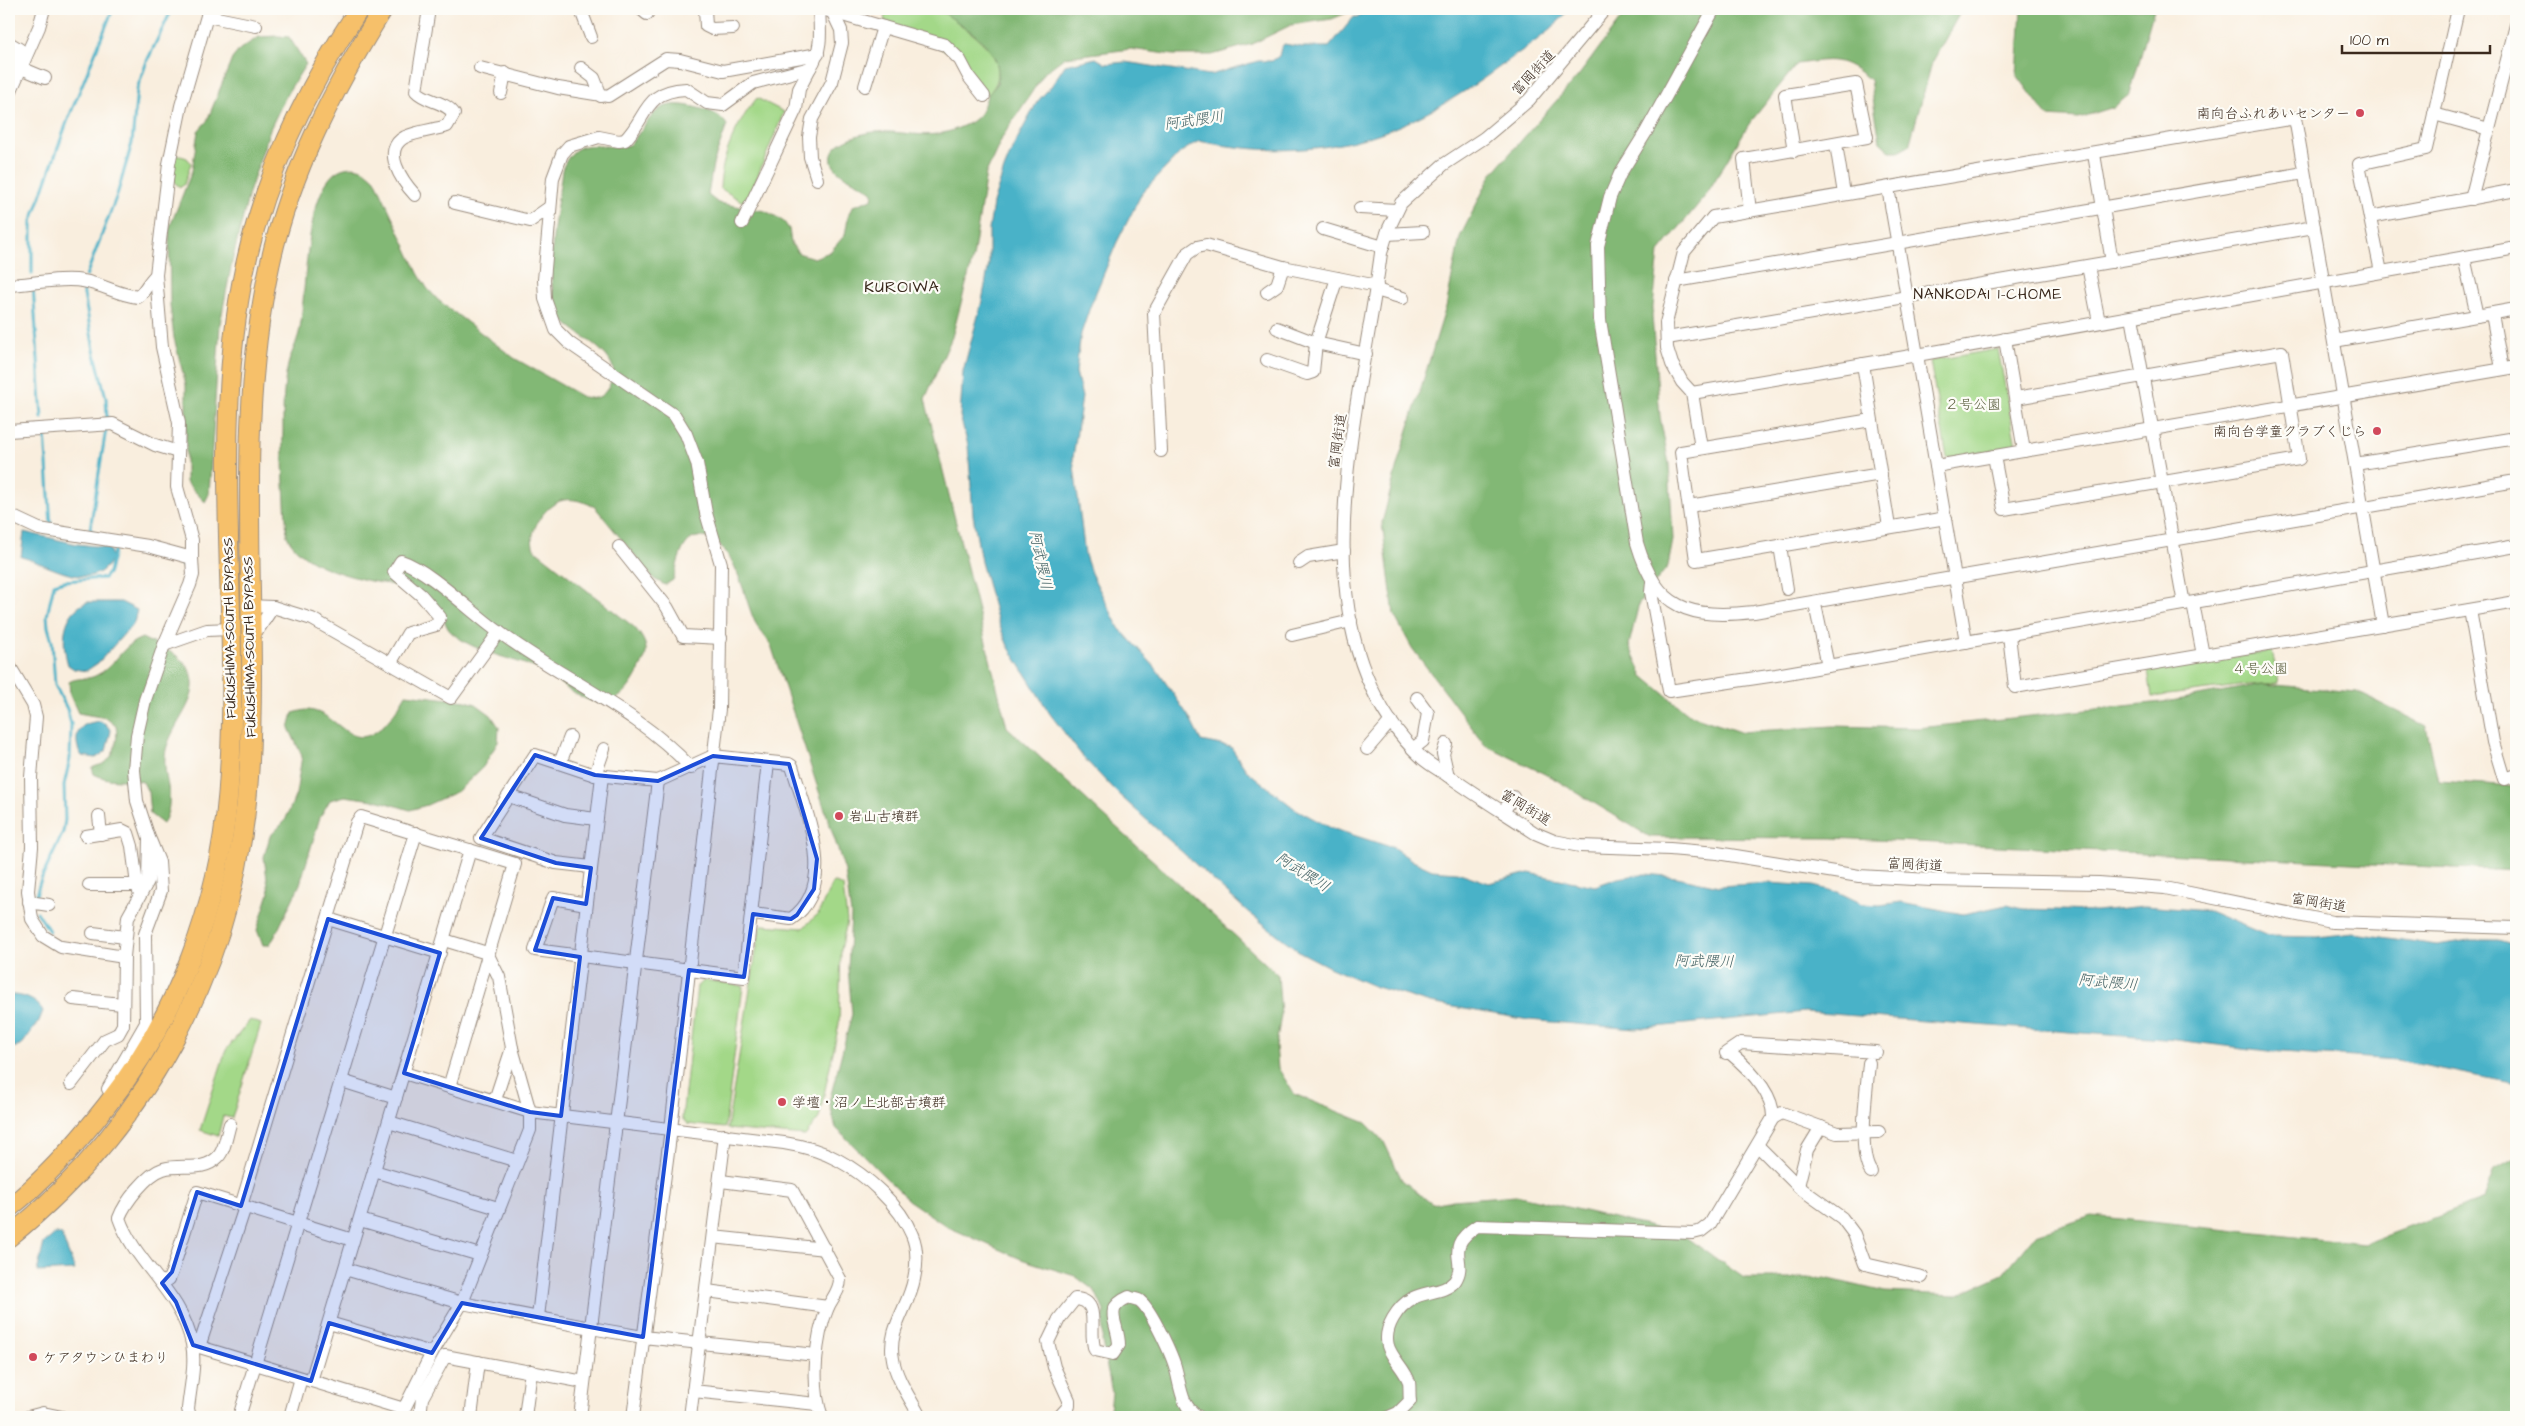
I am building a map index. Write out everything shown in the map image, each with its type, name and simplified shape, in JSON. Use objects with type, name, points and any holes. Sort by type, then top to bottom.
[{"type":"highway","name":"FUKUSHIMA-SOUTH BYPASS","points":[[9,1208],[52,1168],[84,1134],[132,1071],[151,1040],[192,953],[209,903],[219,858],[228,796],[231,728],[227,417],[236,319],[247,255],[257,217],[281,150],[313,85],[359,9]]},
{"type":"highway","name":"FUKUSHIMA-SOUTH BYPASS","points":[[9,1237],[66,1185],[139,1098],[188,1013],[209,966],[226,915],[245,822],[251,720],[248,478],[253,381],[269,265],[296,176],[318,127],[360,45],[383,9]]},
{"type":"street","points":[[9,95],[44,9]]},
{"type":"street","points":[[415,195],[403,182],[395,164],[396,147],[404,138],[448,126],[454,114],[449,108],[422,96],[416,91],[429,9]]},
{"type":"street","points":[[584,9],[582,13],[590,37]]},
{"type":"street","points":[[705,9],[706,26],[712,30],[733,28]]},
{"type":"street","name":"富岡街道","points":[[1605,9],[1529,100],[1484,138],[1443,164],[1401,203],[1383,247],[1345,497],[1344,551],[1348,603],[1360,659],[1385,714],[1422,759],[1535,833],[1554,841],[1580,846],[1670,848],[1717,853],[1859,876],[1931,880],[2099,883],[2165,888],[2332,922],[2516,928]]},
{"type":"street","points":[[1714,9],[1646,132],[1620,174],[1610,197],[1598,246],[1600,320],[1631,514],[1643,564],[1652,582],[1665,597],[1680,606],[1721,615],[1956,578],[2516,481]]},
{"type":"street","points":[[2381,272],[2359,164],[2426,149],[2458,9]]},
{"type":"street","points":[[824,10],[945,45],[960,60],[969,77],[984,96]]},
{"type":"street","points":[[742,223],[796,109],[799,89],[818,54],[824,10]]},
{"type":"street","points":[[817,179],[810,156],[809,137],[812,119],[832,82],[842,44],[841,30],[824,10]]},
{"type":"street","points":[[71,1084],[105,1040],[118,1034],[122,1025],[125,937],[128,917],[139,890],[148,881],[149,838],[137,801],[134,770],[137,735],[145,700],[164,645],[190,585],[192,576],[192,540],[177,488],[179,423],[162,348],[156,275],[169,164],[181,106],[208,12],[256,26]]},
{"type":"street","points":[[2471,199],[2516,25]]},
{"type":"street","points":[[864,86],[883,27]]},
{"type":"street","points":[[9,43],[19,49],[14,65],[45,78]]},
{"type":"street","points":[[480,68],[558,88],[601,96],[614,94],[666,59],[680,60],[723,71],[818,54]]},
{"type":"street","points":[[581,68],[594,78],[601,96]]},
{"type":"street","points":[[633,1417],[671,1129],[718,709],[722,564],[706,513],[697,463],[686,434],[675,416],[569,343],[556,330],[550,317],[545,299],[544,280],[553,178],[562,154],[569,146],[599,137],[619,141],[625,140],[631,134],[643,111],[657,98],[676,90],[686,89],[707,103],[723,105],[752,83],[810,68]]},
{"type":"street","points":[[501,93],[505,73]]},
{"type":"street","points":[[1750,211],[1744,159],[1794,151],[1836,144],[1867,136],[1856,84],[1784,95],[1794,151]]},
{"type":"street","points":[[2434,114],[2489,129]]},
{"type":"street","points":[[1701,448],[1692,393],[1682,382],[1672,364],[1666,323],[1684,252],[1713,217],[2094,154],[2295,118],[2384,625]]},
{"type":"street","points":[[1836,144],[1844,194]]},
{"type":"street","points":[[2094,154],[2112,262]]},
{"type":"street","points":[[1676,281],[2304,173]]},
{"type":"street","points":[[1888,188],[1966,642]]},
{"type":"street","points":[[2370,217],[2516,190]]},
{"type":"street","points":[[455,203],[530,221],[550,207]]},
{"type":"street","points":[[1360,208],[1398,210]]},
{"type":"street","points":[[1667,338],[2314,227]]},
{"type":"street","points":[[1322,230],[1383,247]]},
{"type":"street","points":[[1387,234],[1423,232]]},
{"type":"street","points":[[1160,451],[1154,313],[1187,254],[1197,247],[1206,246],[1283,267],[1337,278],[1376,288],[1403,298]]},
{"type":"street","points":[[1692,393],[1917,355],[2516,248]]},
{"type":"street","points":[[2464,257],[2477,316]]},
{"type":"street","points":[[2088,266],[2099,322]]},
{"type":"street","points":[[1267,292],[1277,284],[1283,267]]},
{"type":"street","points":[[9,285],[79,280],[96,283],[126,296],[138,297],[144,292],[147,282],[156,275]]},
{"type":"street","points":[[1267,360],[1307,374],[1313,372],[1316,343],[1337,278]]},
{"type":"street","points":[[2334,341],[2516,310]]},
{"type":"street","points":[[2492,314],[2502,369]]},
{"type":"street","points":[[2132,316],[2172,541],[2203,655]]},
{"type":"street","points":[[1277,328],[1316,343],[1366,354]]},
{"type":"street","points":[[2005,339],[2024,451]]},
{"type":"street","points":[[1994,456],[2004,509],[2299,459],[2282,352],[2016,398]]},
{"type":"street","points":[[1863,364],[1888,528]]},
{"type":"street","points":[[1936,466],[2516,366]]},
{"type":"street","points":[[1871,420],[1681,452],[1696,560],[1946,518]]},
{"type":"street","points":[[9,431],[113,424],[155,445],[178,452]]},
{"type":"street","points":[[2355,464],[2516,438]]},
{"type":"street","points":[[1689,506],[1881,474]]},
{"type":"street","points":[[9,515],[39,529],[148,546],[192,558]]},
{"type":"street","points":[[1780,546],[1787,589]]},
{"type":"street","points":[[1652,582],[1651,592],[1669,691],[1828,666],[2516,546]]},
{"type":"street","points":[[619,547],[667,606],[683,636],[721,638]]},
{"type":"street","points":[[1299,563],[1308,557],[1344,551]]},
{"type":"street","points":[[391,662],[408,633],[436,625],[440,618],[421,595],[394,572],[400,561],[419,571],[499,632],[646,728],[670,747],[691,768]]},
{"type":"street","points":[[2009,635],[2015,687],[2516,602]]},
{"type":"street","points":[[249,606],[273,607],[312,619],[452,698],[499,632]]},
{"type":"street","points":[[250,629],[260,628],[273,607]]},
{"type":"street","points":[[1816,609],[1828,666]]},
{"type":"street","points":[[2470,610],[2493,742],[2504,779],[2516,775]]},
{"type":"street","points":[[1292,635],[1351,621]]},
{"type":"street","points":[[164,645],[207,630],[230,629]]},
{"type":"street","points":[[9,665],[33,705],[36,717],[32,777],[29,902],[32,919],[36,929],[54,944],[61,947],[124,957]]},
{"type":"street","points":[[1414,748],[1423,741],[1428,713],[1417,698]]},
{"type":"street","points":[[1367,749],[1391,721]]},
{"type":"street","points":[[560,763],[570,737]]},
{"type":"street","points":[[1446,744],[1443,754],[1448,776]]},
{"type":"street","points":[[538,1317],[591,867],[599,776],[604,749]]},
{"type":"street","points":[[591,867],[556,863],[481,838],[535,755],[599,776],[658,781],[691,768],[713,756],[792,766],[814,844],[817,876],[808,901],[791,919],[752,914]]},
{"type":"street","points":[[586,904],[554,898],[535,950],[744,977],[768,762]]},
{"type":"street","points":[[580,1417],[658,781]]},
{"type":"street","points":[[509,796],[565,815],[596,819]]},
{"type":"street","points":[[1503,812],[1513,797]]},
{"type":"street","points":[[99,816],[101,834]]},
{"type":"street","points":[[190,1417],[188,1409],[196,1346],[243,1206],[357,822],[361,817],[515,864],[448,1086]]},
{"type":"street","points":[[86,836],[122,830],[128,833],[139,890]]},
{"type":"street","points":[[239,1417],[416,833]]},
{"type":"street","points":[[84,1134],[85,1127],[128,1057],[146,1023],[145,934],[161,890],[159,862],[154,843],[149,838]]},
{"type":"street","points":[[290,1417],[329,1324],[470,850]]},
{"type":"street","points":[[89,885],[139,890]]},
{"type":"street","points":[[29,902],[49,905]]},
{"type":"street","points":[[328,919],[440,954]]},
{"type":"street","points":[[93,933],[125,937]]},
{"type":"street","points":[[230,1124],[220,1155],[205,1166],[164,1168],[154,1173],[124,1205],[119,1218],[133,1246],[176,1302],[196,1346],[404,1409],[432,1354],[462,1303],[530,1130],[530,1112],[512,1048],[499,977],[487,953],[444,940]]},
{"type":"street","points":[[74,999],[122,1004]]},
{"type":"street","points":[[1774,1118],[1774,1110],[1747,1067],[1728,1052],[1741,1043],[1876,1052]]},
{"type":"street","points":[[495,1100],[512,1048]]},
{"type":"street","points":[[1869,1063],[1864,1133],[1865,1160],[1871,1172]]},
{"type":"street","points":[[404,1073],[530,1112],[803,1146],[839,1160],[865,1179],[902,1217],[912,1234],[917,1264],[914,1282],[894,1329],[892,1358],[920,1417]]},
{"type":"street","points":[[342,1082],[396,1098]]},
{"type":"street","points":[[1389,1417],[1398,1413],[1410,1401],[1409,1382],[1388,1346],[1388,1332],[1401,1307],[1414,1297],[1451,1286],[1458,1276],[1458,1244],[1465,1233],[1477,1226],[1489,1224],[1694,1233],[1701,1231],[1710,1224],[1774,1118],[1782,1113],[1837,1133],[1879,1132]]},
{"type":"street","points":[[389,1122],[517,1161]]},
{"type":"street","points":[[1798,1186],[1806,1150],[1821,1127]]},
{"type":"street","points":[[690,1417],[721,1181],[725,1135]]},
{"type":"street","points":[[1758,1146],[1798,1186],[1842,1218],[1854,1234],[1865,1264],[1922,1277]]},
{"type":"street","points":[[374,1170],[498,1208]]},
{"type":"street","points":[[721,1181],[792,1190],[840,1279],[840,1286],[828,1308],[816,1355],[817,1404],[822,1417]]},
{"type":"street","points":[[162,1283],[169,1279],[172,1272],[197,1192],[353,1240]]},
{"type":"street","points":[[360,1220],[480,1255]]},
{"type":"street","points":[[713,1236],[825,1249]]},
{"type":"street","points":[[345,1269],[462,1303],[592,1328],[700,1344],[816,1355]]},
{"type":"street","points":[[707,1291],[828,1308]]},
{"type":"street","points":[[1059,1417],[1068,1406],[1069,1400],[1054,1367],[1048,1342],[1059,1319],[1075,1299],[1085,1300],[1089,1303],[1092,1312],[1091,1341],[1095,1350],[1113,1354],[1120,1345],[1113,1313],[1114,1307],[1119,1302],[1129,1298],[1140,1301],[1153,1318],[1176,1369],[1181,1395],[1193,1413],[1200,1417]]},
{"type":"street","points":[[329,1324],[432,1354]]},
{"type":"street","points":[[420,1417],[422,1398],[445,1356],[584,1382]]},
{"type":"street","points":[[471,1417],[478,1362]]},
{"type":"street","points":[[525,1417],[531,1372]]},
{"type":"street","points":[[693,1391],[817,1404]]},
{"type":"street","points":[[28,1417],[43,1413],[62,1417]]},
{"type":"highlighted area","points":[[535,755],[595,775],[658,781],[713,756],[789,764],[817,859],[814,889],[797,915],[791,919],[753,914],[744,977],[689,970],[643,1337],[462,1303],[432,1353],[329,1323],[311,1381],[193,1345],[176,1302],[162,1283],[172,1272],[197,1192],[241,1206],[328,919],[440,953],[404,1073],[530,1112],[561,1116],[580,957],[535,950],[553,898],[586,904],[591,868],[556,863],[481,838]]},
{"type":"green space","points":[[884,9],[938,9],[979,39],[987,47],[997,65],[998,74],[995,84],[988,95],[958,55],[885,26]]},
{"type":"green space","points":[[938,9],[1356,9],[1332,19],[1291,25],[1252,44],[1212,55],[1173,55],[1131,49],[1065,57],[1045,72],[1003,136],[986,173],[973,258],[952,337],[925,399],[1007,727],[1278,975],[1281,1015],[1276,1046],[1278,1068],[1294,1094],[1366,1123],[1384,1142],[1402,1180],[1432,1204],[1453,1200],[1516,1195],[1681,1234],[1744,1278],[1825,1278],[1885,1292],[1956,1295],[2003,1274],[2036,1234],[2092,1216],[2364,1244],[2484,1199],[2495,1170],[2516,1158],[2516,1417],[1109,1417],[1112,1393],[1102,1342],[1104,1311],[1095,1291],[1075,1276],[1021,1259],[948,1227],[908,1200],[836,1128],[829,1102],[852,1014],[848,968],[851,915],[845,871],[771,645],[755,622],[737,572],[731,559],[723,549],[714,541],[703,537],[696,537],[690,540],[685,545],[679,559],[673,580],[665,585],[654,579],[595,507],[587,503],[565,500],[554,504],[543,514],[538,521],[533,535],[534,549],[634,627],[646,646],[644,660],[627,690],[614,700],[597,702],[580,697],[538,669],[482,650],[460,639],[451,632],[434,603],[396,586],[335,571],[312,561],[293,546],[287,536],[283,456],[285,381],[302,316],[309,241],[314,215],[321,193],[331,176],[345,168],[354,167],[362,169],[375,179],[418,273],[427,288],[438,300],[514,358],[583,397],[599,397],[609,386],[613,377],[613,368],[606,355],[600,349],[566,323],[558,311],[553,293],[551,273],[554,227],[562,170],[568,158],[582,147],[629,145],[650,118],[663,107],[683,105],[711,112],[721,118],[727,125],[713,164],[708,195],[718,203],[765,211],[775,216],[784,222],[789,229],[791,243],[798,253],[814,258],[830,252],[845,235],[849,213],[853,206],[872,199],[873,193],[835,168],[832,162],[834,149],[850,138],[874,132],[925,135],[956,129],[974,120],[979,115],[988,95],[997,83],[998,70],[995,59],[989,49],[970,31]]},
{"type":"green space","points":[[1628,9],[1962,9],[1932,63],[1909,146],[1900,151],[1890,151],[1880,142],[1870,80],[1860,72],[1844,63],[1836,61],[1797,64],[1749,124],[1706,195],[1659,252],[1652,316],[1660,417],[1669,464],[1673,540],[1668,566],[1639,603],[1629,645],[1643,676],[1690,715],[1740,732],[1833,726],[1918,728],[2171,701],[2263,684],[2357,692],[2426,726],[2438,781],[2516,786],[2516,871],[1832,838],[1650,837],[1553,778],[1485,745],[1412,648],[1394,615],[1382,523],[1398,462],[1446,307],[1460,237],[1491,175],[1579,75]]},
{"type":"green space","points":[[2021,9],[2154,9],[2130,94],[2114,107],[2079,118],[2047,116],[2017,75]]},
{"type":"green space","points":[[259,37],[289,37],[306,64],[288,92],[270,129],[249,193],[232,262],[220,324],[209,494],[205,502],[186,482],[186,385],[174,338],[170,305],[169,229],[192,171],[198,131],[207,121],[232,59],[240,49]]},
{"type":"green space","points":[[757,98],[784,112],[746,204],[720,188],[721,176],[731,140]]},
{"type":"green space","points":[[178,155],[187,158],[191,163],[184,185],[180,187],[175,183],[172,158]]},
{"type":"green space","name":"２号公園","points":[[1998,349],[2016,446],[1947,458],[1930,361]]},
{"type":"green space","points":[[142,638],[177,656],[188,668],[193,681],[188,705],[168,743],[165,756],[169,806],[163,824],[150,814],[148,792],[143,782],[112,779],[94,774],[92,768],[106,762],[112,754],[117,735],[116,726],[106,718],[78,713],[70,695],[69,682],[92,677],[102,672],[129,646]]},
{"type":"green space","name":"４号公園","points":[[2272,651],[2279,683],[2247,685],[2152,697],[2148,670]]},
{"type":"green space","points":[[406,694],[466,701],[476,704],[491,715],[499,727],[498,742],[483,767],[458,791],[427,805],[410,810],[380,801],[345,796],[330,800],[320,817],[300,884],[274,938],[269,945],[263,945],[257,930],[269,893],[264,857],[270,836],[285,821],[296,794],[302,756],[289,728],[293,713],[308,710],[319,713],[346,731],[364,737],[374,733],[386,723]]},
{"type":"green space","points":[[833,882],[843,886],[847,921],[841,950],[839,1024],[819,1118],[805,1136],[727,1129],[760,928],[763,925],[803,928],[818,914]]},
{"type":"green space","points":[[705,980],[743,986],[725,1128],[687,1124],[682,1118],[697,986]]},
{"type":"green space","points":[[250,1020],[261,1024],[232,1118],[223,1116],[218,1136],[200,1130],[226,1050]]},
{"type":"water","name":"阿武隈川","points":[[1369,9],[1569,9],[1548,32],[1468,89],[1433,110],[1397,127],[1361,139],[1324,147],[1285,150],[1243,148],[1199,141],[1181,152],[1142,193],[1117,242],[1081,334],[1076,372],[1082,397],[1073,458],[1085,555],[1091,573],[1119,628],[1155,667],[1189,717],[1201,741],[1231,747],[1246,770],[1294,808],[1331,828],[1394,848],[1413,861],[1432,870],[1457,872],[1489,883],[1529,873],[1595,886],[1618,878],[1645,874],[1677,877],[1719,886],[1769,883],[1813,886],[1838,892],[1863,904],[1880,905],[1901,902],[1963,914],[2007,905],[2023,909],[2096,911],[2144,906],[2209,911],[2268,936],[2317,937],[2354,933],[2437,945],[2469,940],[2498,940],[2516,945],[2516,1084],[2397,1060],[2268,1051],[2176,1040],[1805,1012],[1635,1029],[1529,1020],[1430,1003],[1373,986],[1300,952],[1248,912],[1116,792],[1083,757],[1050,714],[1008,646],[998,622],[981,562],[973,515],[968,445],[960,416],[963,371],[982,301],[989,264],[989,230],[993,203],[1013,147],[1037,102],[1052,85],[1065,65],[1096,58],[1106,64],[1125,62],[1210,75],[1258,61],[1272,61],[1279,56],[1284,44],[1302,47],[1329,47],[1354,17],[1359,17]]},
{"type":"water","points":[[24,532],[77,544],[104,547],[110,550],[112,558],[104,569],[94,575],[70,574],[21,557]]},
{"type":"water","points":[[87,602],[121,602],[137,610],[134,623],[98,663],[86,671],[74,669],[68,665],[64,637],[68,620],[72,613]]},
{"type":"water","points":[[99,721],[106,724],[111,731],[106,751],[96,758],[82,756],[77,745],[78,733],[85,725]]},
{"type":"water","points":[[9,995],[18,995],[33,1000],[43,1011],[39,1021],[21,1046],[9,1048]]},
{"type":"water","points":[[55,1234],[61,1234],[75,1270],[37,1272],[44,1243]]},
{"type":"waterway","points":[[32,273],[32,221],[67,122],[113,9]]},
{"type":"waterway","points":[[86,276],[117,195],[132,143],[137,89],[147,61],[172,9]]},
{"type":"waterway","points":[[33,286],[42,418]]},
{"type":"waterway","points":[[83,289],[94,350],[106,398],[107,421]]},
{"type":"waterway","points":[[94,533],[90,529],[106,429]]},
{"type":"waterway","points":[[45,433],[51,526]]},
{"type":"waterway","points":[[35,898],[40,882],[63,832],[65,820],[64,785],[70,759],[71,724],[67,709],[55,685],[52,641],[48,627],[47,616],[54,584],[64,581],[104,578],[109,572],[115,547]]},
{"type":"waterway","points":[[177,559],[188,573]]},
{"type":"waterway","points":[[37,912],[49,931]]},
{"type":"place","name":"南向台ふれあいセンター","points":[[2360,113]]},
{"type":"place","name":"南向台学童クラブくじら","points":[[2377,431]]},
{"type":"place","name":"岩山古墳群","points":[[839,816]]},
{"type":"place","name":"学壇・沼ノ上北部古墳群","points":[[782,1102]]},
{"type":"place","name":"ケアタウンひまわり","points":[[33,1357]]},
{"type":"district","name":"KUROIWA","points":[[902,286]]},
{"type":"district","name":"NANKODAI 1-CHOME","points":[[1988,294]]}]
